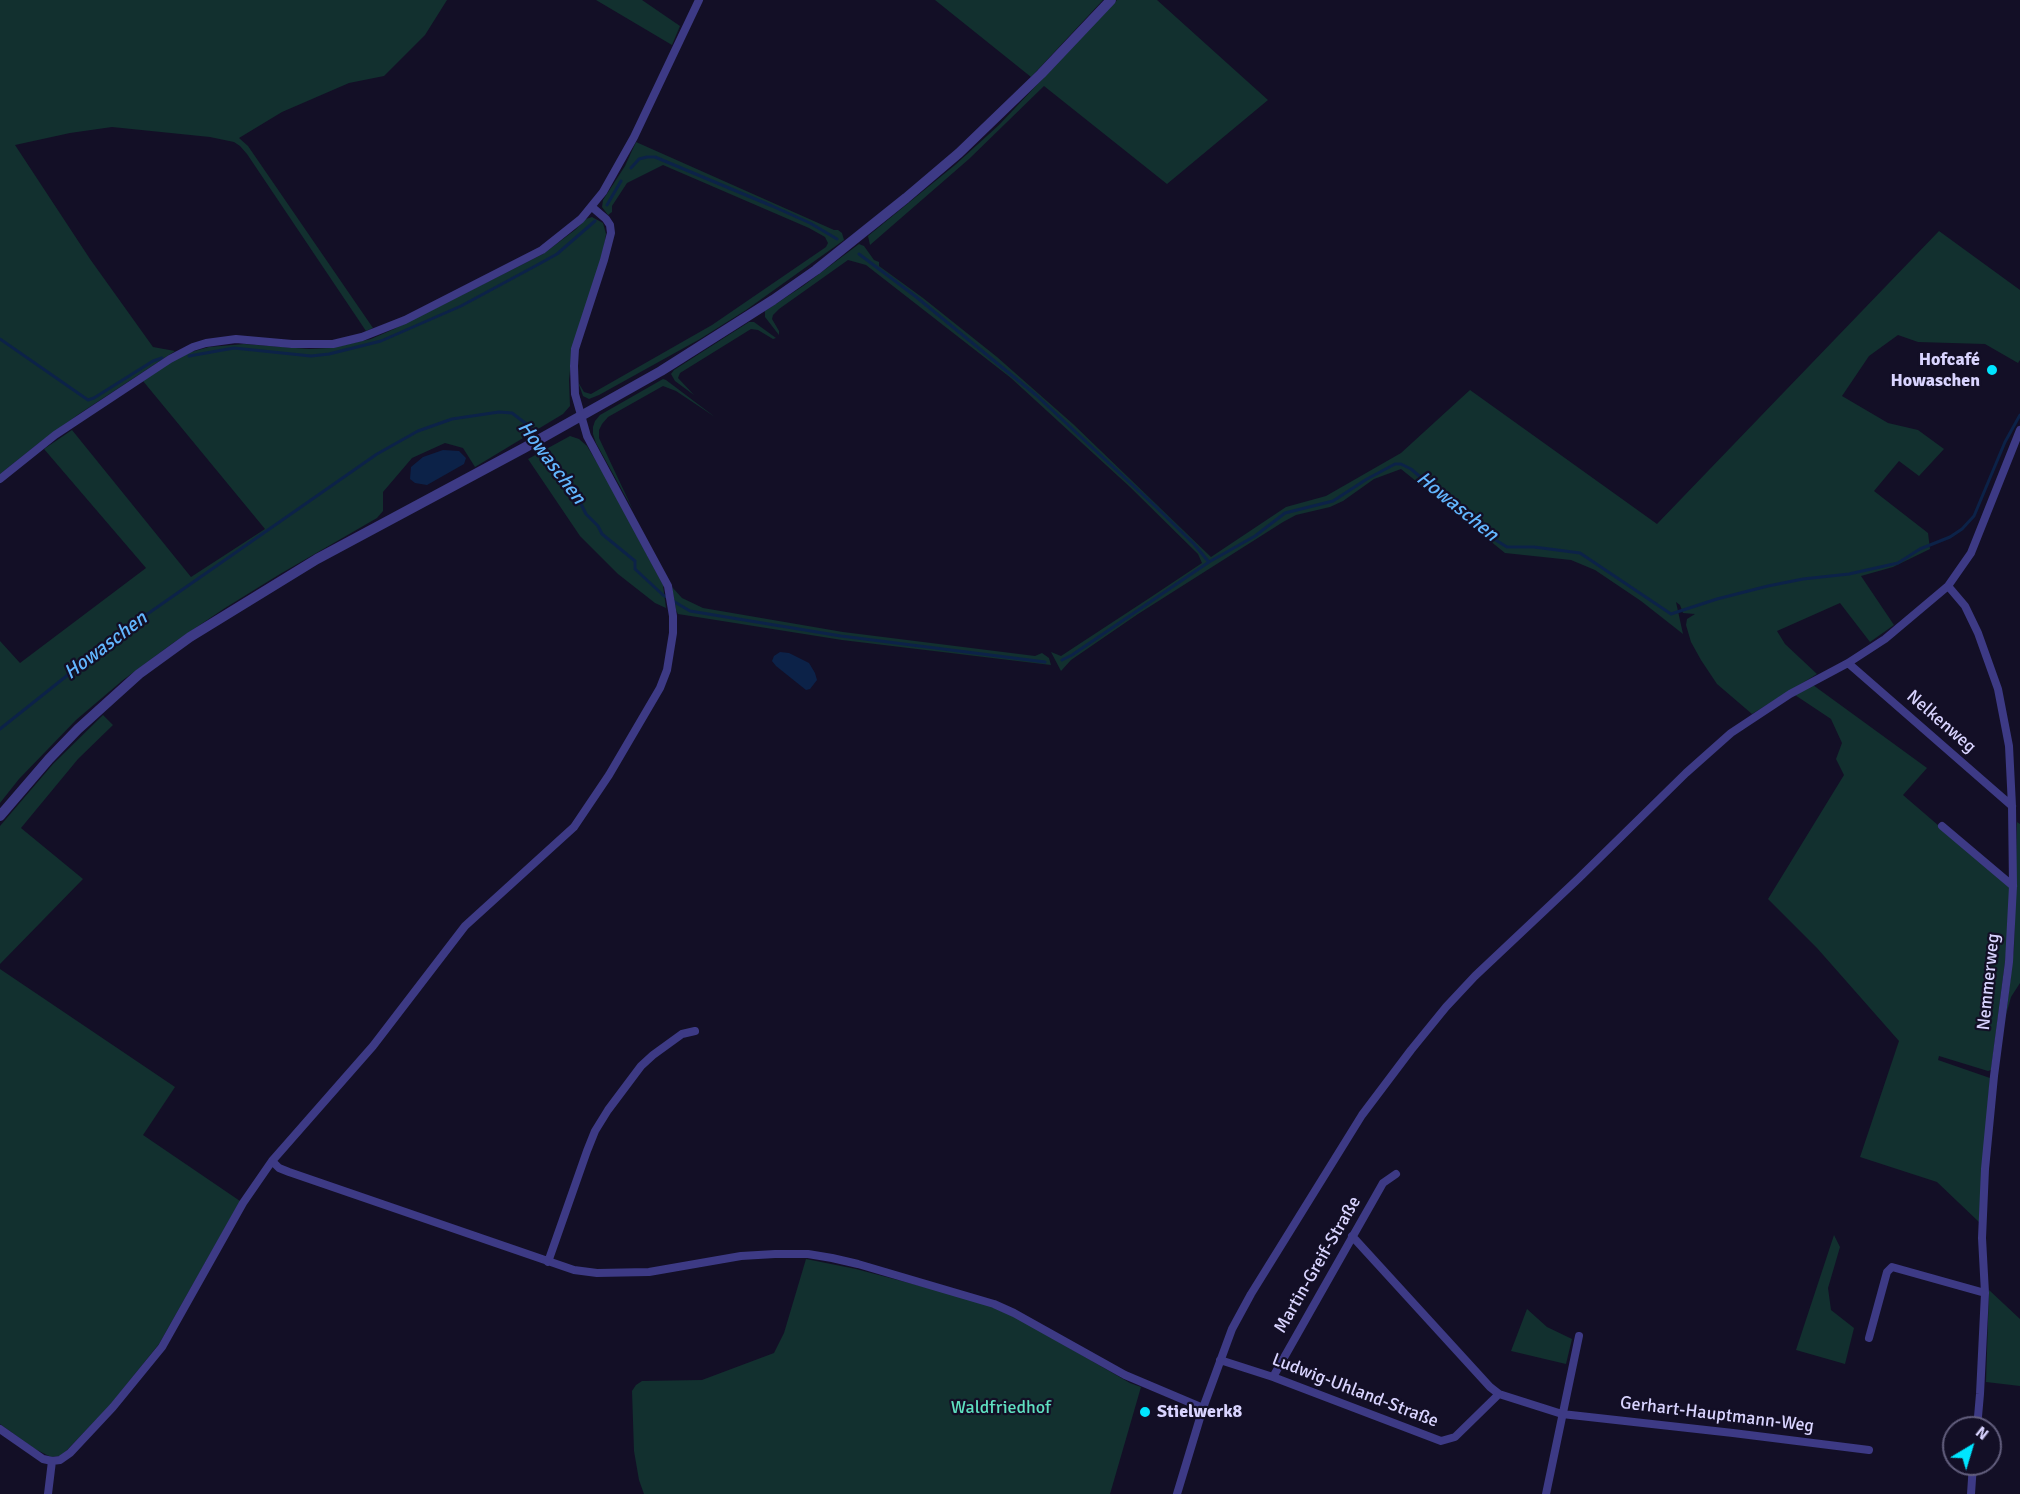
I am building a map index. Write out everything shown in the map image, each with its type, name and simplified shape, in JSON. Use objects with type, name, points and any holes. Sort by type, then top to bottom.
[{"type":"street","points":[[0,479],[55,435],[182,352],[206,343],[220,341],[248,340],[315,345],[333,344],[371,334],[405,320],[542,250],[571,228],[592,207],[634,137],[699,0]]},
{"type":"street","points":[[0,816],[49,759],[86,721],[139,674],[190,637],[317,559],[524,448],[661,370],[773,300],[861,235],[951,160],[1004,111],[1111,0]]},
{"type":"street","points":[[0,1429],[34,1454],[52,1461],[60,1460],[70,1453],[133,1384],[162,1347],[243,1203],[272,1161],[373,1046],[465,926],[574,827],[583,816],[660,688],[667,670],[673,633],[669,592],[659,566],[587,436],[574,380],[575,349],[611,233],[606,219],[592,207]]},
{"type":"street","points":[[1177,1494],[1203,1408],[1232,1329],[1242,1309],[1356,1125],[1411,1050],[1446,1007],[1482,969],[1686,773],[1731,733],[1790,694],[1848,663],[1885,639],[1948,586],[1971,553],[2020,430]]},
{"type":"street","name":"Nemmerweg","points":[[1948,586],[1965,606],[1978,633],[1998,689],[2009,746],[2012,806],[2013,886],[2009,962],[1985,1168],[1982,1238],[1985,1293],[1978,1416]]},
{"type":"street","name":"Nelkenweg","points":[[1848,663],[2012,806]]},
{"type":"street","points":[[1942,826],[2013,886]]},
{"type":"street","points":[[548,1262],[587,1151],[595,1131],[608,1110],[641,1066],[653,1055],[682,1034],[695,1031]]},
{"type":"street","points":[[272,1161],[279,1168],[289,1172],[574,1270],[613,1274],[649,1272],[761,1254],[808,1254],[832,1258],[994,1304],[1039,1326],[1125,1375],[1203,1408]]},
{"type":"street","name":"Martin-Greif-Straße","points":[[1273,1377],[1383,1183],[1396,1174]]},
{"type":"street","points":[[1352,1236],[1474,1370],[1499,1394]]},
{"type":"street","points":[[1869,1338],[1887,1272],[1892,1267],[1985,1293]]},
{"type":"street","points":[[1546,1494],[1579,1336]]},
{"type":"street","name":"Ludwig-Uhland-Straße","points":[[1220,1360],[1273,1377],[1441,1441],[1455,1437],[1499,1394]]},
{"type":"street","name":"Gerhart-Hauptmann-Weg","points":[[1499,1394],[1562,1414],[1869,1450]]},
{"type":"street","points":[[48,1494],[52,1461]]},
{"type":"street","points":[[1971,1494],[1972,1476]]},
{"type":"green space","points":[[0,0],[447,0],[425,35],[384,76],[349,83],[282,112],[239,138],[248,146],[373,328],[366,331],[247,154],[234,142],[210,137],[112,127],[15,145],[90,259],[153,347],[175,351],[79,414],[0,474]]},
{"type":"green space","points":[[596,0],[642,0],[680,26],[672,45]]},
{"type":"green space","points":[[935,0],[1103,0],[1031,77]]},
{"type":"green space","points":[[1117,0],[1157,0],[1268,100],[1167,184],[1044,86],[969,159],[870,245],[868,236],[955,165],[999,125]]},
{"type":"green space","points":[[636,142],[838,230],[842,233],[844,240],[746,310],[700,339],[589,399],[583,396],[578,382],[584,392],[591,394],[712,325],[826,247],[828,243],[825,237],[809,228],[663,165],[627,183],[612,206],[612,212],[608,215],[602,207],[603,200],[625,166]]},
{"type":"green space","points":[[592,217],[603,223],[606,234],[603,254],[572,352],[569,380],[570,406],[563,414],[475,467],[463,448],[445,443],[412,458],[383,492],[383,511],[377,518],[225,608],[123,680],[76,720],[19,779],[0,803],[0,641],[20,663],[146,568],[44,449],[72,430],[191,577],[265,529],[143,381],[172,361],[209,347],[244,344],[309,349],[330,348],[371,339],[543,254],[586,219]]},
{"type":"green space","points":[[1939,231],[2020,290],[2020,360],[2018,363],[1985,344],[1918,342],[1898,335],[1869,356],[1842,396],[1888,423],[1918,430],[1944,449],[1919,476],[1899,461],[1874,491],[1928,533],[1930,549],[1893,567],[1861,576],[1894,625],[1870,642],[1840,603],[1777,631],[1785,644],[1817,674],[1752,714],[1717,684],[1701,660],[1691,642],[1686,625],[1687,619],[1695,614],[1683,613],[1676,602],[1683,634],[1641,601],[1595,570],[1571,560],[1505,553],[1401,469],[1374,479],[1343,501],[1330,507],[1296,515],[1283,522],[1138,614],[1071,660],[1061,671],[1051,652],[1061,656],[1202,563],[1198,554],[1130,487],[1011,378],[866,265],[848,260],[779,309],[772,319],[779,335],[765,317],[765,311],[859,244],[864,246],[874,260],[879,262],[879,266],[997,357],[1073,424],[1211,557],[1286,507],[1326,496],[1401,453],[1470,390],[1657,524]]},
{"type":"green space","points":[[749,322],[754,322],[776,338],[773,339],[758,330],[751,329],[680,373],[678,378],[694,395],[675,381],[671,374],[674,370]]},
{"type":"green space","points":[[663,379],[715,417],[676,391],[663,386],[608,417],[599,430],[599,438],[633,510],[596,443],[593,427],[600,415]]},
{"type":"green space","points":[[570,436],[579,439],[587,446],[605,476],[663,585],[666,608],[655,603],[618,574],[580,536],[528,459]]},
{"type":"green space","points":[[672,587],[682,598],[703,608],[843,632],[1035,656],[1042,653],[1049,658],[1051,665],[842,640],[678,614]]},
{"type":"green space","points":[[1813,685],[1927,768],[1903,795],[2010,887],[2008,939],[1991,1070],[1939,1056],[1938,1060],[1990,1078],[1979,1222],[1937,1182],[1860,1157],[1899,1041],[1817,948],[1768,899],[1844,775],[1836,759],[1842,743],[1831,719],[1795,695]]},
{"type":"green space","points":[[103,715],[113,725],[78,759],[21,828],[83,879],[0,964],[0,826],[53,764]]},
{"type":"green space","points":[[2017,822],[2020,824],[2020,983],[2011,997],[2006,1015],[2014,948]]},
{"type":"green space","points":[[0,969],[175,1087],[143,1135],[240,1201],[159,1344],[110,1405],[60,1456],[51,1457],[35,1449],[0,1424]]},
{"type":"green space","points":[[1834,1235],[1840,1247],[1828,1288],[1831,1310],[1854,1328],[1845,1364],[1796,1350]]},
{"type":"green space","name":"Waldfriedhof","points":[[806,1259],[856,1269],[981,1302],[1009,1313],[1130,1383],[1141,1387],[1110,1494],[644,1494],[634,1451],[632,1391],[636,1385],[642,1381],[702,1380],[774,1353],[784,1333]]},
{"type":"green space","points":[[1989,1290],[2020,1319],[2020,1386],[1986,1382]]},
{"type":"green space","points":[[1527,1309],[1547,1327],[1572,1339],[1566,1364],[1511,1351]]},
{"type":"water","points":[[443,450],[459,451],[466,458],[464,464],[427,485],[415,483],[410,479],[411,467],[423,457]]},
{"type":"water","points":[[780,652],[789,653],[809,663],[817,680],[810,689],[806,690],[776,666],[772,661],[774,656]]},
{"type":"waterway","points":[[631,168],[639,159],[655,157],[810,223],[837,239]]},
{"type":"waterway","points":[[607,205],[621,181]]},
{"type":"waterway","points":[[189,356],[234,348],[311,356],[329,354],[381,341],[461,306],[557,254],[595,221]]},
{"type":"waterway","points":[[859,254],[915,296],[1036,395],[1155,506],[1208,561]]},
{"type":"waterway","points":[[0,339],[88,400],[153,361],[162,358]]},
{"type":"waterway","name":"Howaschen","points":[[0,729],[123,631],[377,454],[418,431],[452,419],[499,412],[512,413],[529,426],[554,459],[586,514],[598,526],[602,534],[635,561],[635,569],[663,595],[690,611],[841,636],[1045,662]]},
{"type":"waterway","name":"Howaschen","points":[[1062,660],[1209,562],[1255,536],[1285,513],[1333,501],[1395,464],[1411,469],[1489,536],[1507,547],[1534,547],[1580,553],[1671,614],[1768,586],[1849,574],[1898,563],[1920,549],[1950,537],[1962,529],[1974,516],[2005,442],[2020,415]]},
{"type":"place","name":"Hofcafé Howaschen","points":[[1992,370]]},
{"type":"place","name":"Stielwerk8","points":[[1145,1412]]}]
